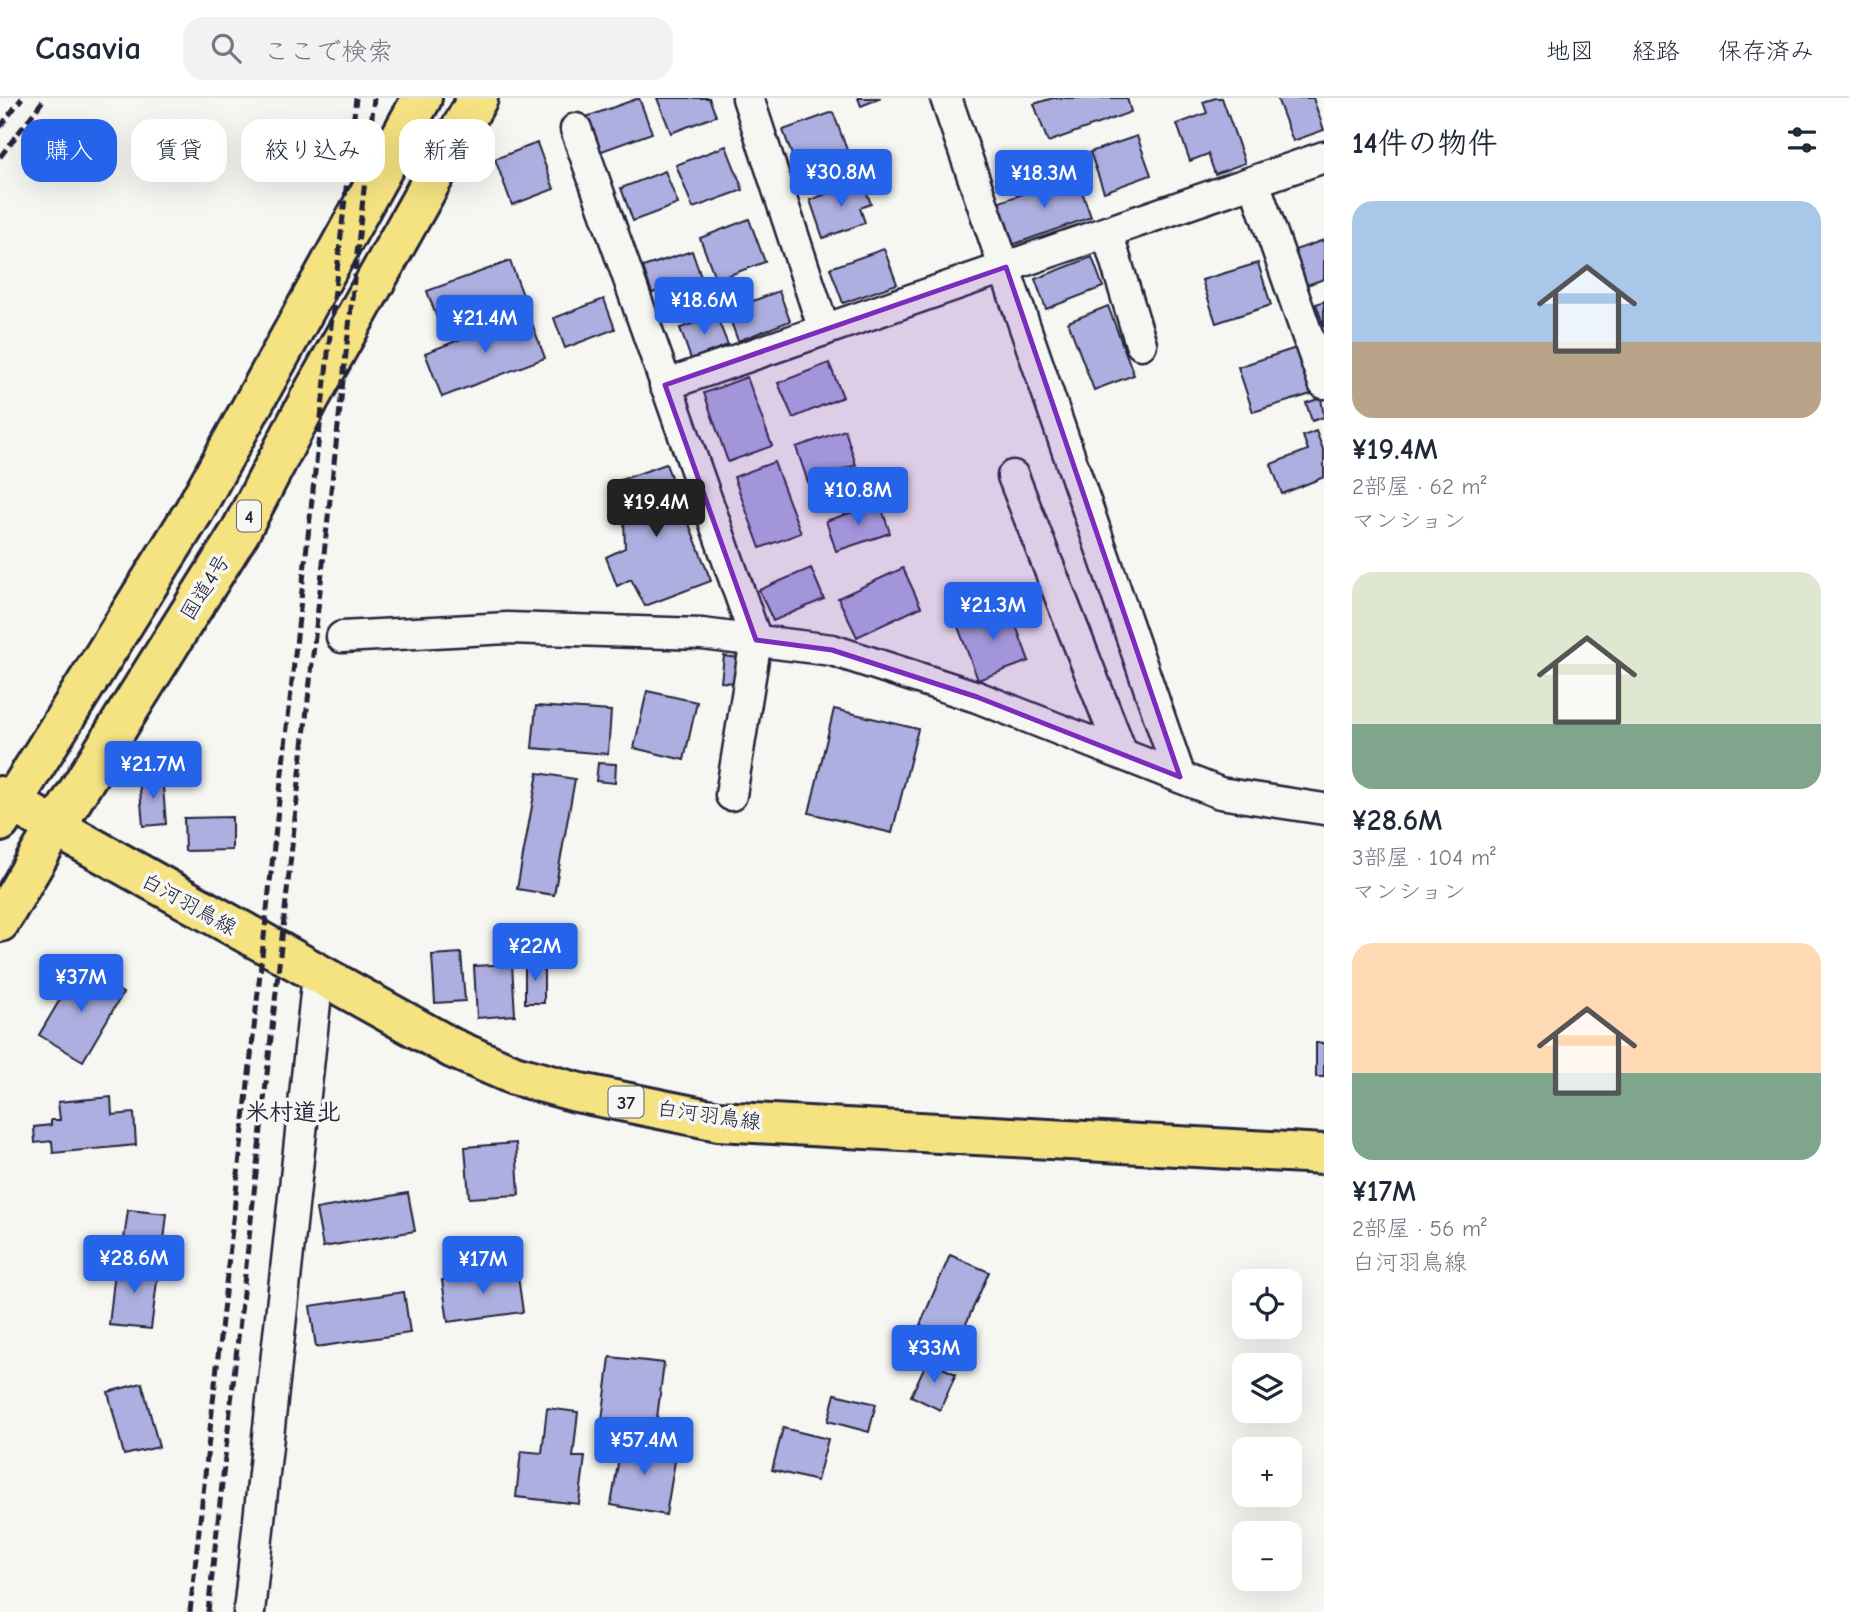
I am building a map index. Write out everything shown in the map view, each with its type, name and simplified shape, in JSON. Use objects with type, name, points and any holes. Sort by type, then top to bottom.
[{"type":"main road","points":[[4,807],[194,511],[422,98]]},
{"type":"main road","name":"国道4号","points":[[0,922],[55,828],[240,532],[310,398],[478,98]]},
{"type":"main road","name":"白河羽鳥線","points":[[4,807],[55,828],[452,1048],[514,1075],[576,1093],[718,1121],[1324,1154]]},
{"type":"street","points":[[748,98],[824,330]]},
{"type":"street","points":[[946,98],[1180,777]]},
{"type":"street","points":[[576,129],[756,640],[731,795]]},
{"type":"street","points":[[665,385],[1324,157]]},
{"type":"street","points":[[1254,182],[1324,383]]},
{"type":"street","points":[[1107,232],[1140,344]]},
{"type":"street","points":[[1013,476],[1122,754]]},
{"type":"street","points":[[342,637],[508,628],[702,634],[832,650],[977,697],[1220,793],[1324,809]]},
{"type":"street","points":[[249,1612],[318,975]]},
{"type":"highlighted area","points":[[1006,267],[1180,777],[977,697],[832,650],[756,640],[665,385]]},
{"type":"building","points":[[639,98],[652,133],[599,152],[586,117]]},
{"type":"building","points":[[657,98],[709,98],[716,116],[671,133]]},
{"type":"building","points":[[858,98],[881,98],[861,106]]},
{"type":"building","points":[[1053,98],[1127,98],[1131,112],[1048,142],[1034,104]]},
{"type":"building","points":[[1222,98],[1245,163],[1215,174],[1208,154],[1190,161],[1177,124],[1207,113],[1203,102]]},
{"type":"building","points":[[1277,98],[1313,98],[1324,130],[1293,141]]},
{"type":"building","points":[[833,112],[847,150],[797,169],[783,130]]},
{"type":"building","points":[[1137,136],[1151,175],[1104,192],[1090,152]]},
{"type":"building","points":[[537,143],[554,189],[512,205],[495,159]]},
{"type":"building","points":[[726,146],[743,190],[693,208],[676,165]]},
{"type":"building","points":[[665,171],[678,204],[633,221],[621,188]]},
{"type":"building","points":[[1076,175],[1091,217],[1012,245],[997,203]]},
{"type":"building","points":[[862,180],[871,204],[860,208],[865,223],[823,238],[810,200]]},
{"type":"building","points":[[749,219],[765,262],[716,280],[700,238]]},
{"type":"building","points":[[1324,240],[1324,279],[1304,286],[1292,251]]},
{"type":"building","points":[[884,249],[897,284],[843,303],[830,268]]},
{"type":"building","points":[[692,251],[701,277],[652,293],[643,267]]},
{"type":"building","points":[[1092,257],[1103,287],[1046,309],[1035,279]]},
{"type":"building","points":[[510,261],[524,298],[441,329],[427,291]]},
{"type":"building","points":[[1258,263],[1271,305],[1216,323],[1202,280]]},
{"type":"building","points":[[779,291],[790,321],[738,341],[727,311]]},
{"type":"building","points":[[604,299],[615,329],[565,348],[554,318]]},
{"type":"building","points":[[1324,301],[1324,327],[1316,304]]},
{"type":"building","points":[[1108,306],[1134,375],[1094,390],[1068,322]]},
{"type":"building","points":[[528,313],[545,358],[442,397],[425,353]]},
{"type":"building","points":[[716,315],[728,345],[691,359],[680,328]]},
{"type":"building","points":[[1296,348],[1311,394],[1253,412],[1238,367]]},
{"type":"building","points":[[829,363],[843,397],[793,418],[778,383]]},
{"type":"building","points":[[747,377],[772,446],[728,462],[704,393]]},
{"type":"building","points":[[1321,398],[1324,417],[1312,421],[1306,403]]},
{"type":"building","points":[[845,430],[856,465],[808,482],[796,447]]},
{"type":"building","points":[[1316,431],[1324,452],[1324,477],[1282,494],[1271,464],[1308,450],[1303,436]]},
{"type":"building","points":[[774,462],[801,533],[760,548],[734,477]]},
{"type":"building","points":[[666,464],[711,581],[645,606],[631,579],[617,586],[606,557],[625,548],[624,519],[609,484]]},
{"type":"building","points":[[880,503],[890,533],[836,551],[826,521]]},
{"type":"building","points":[[811,568],[824,599],[773,621],[759,590]]},
{"type":"building","points":[[903,568],[921,607],[857,637],[838,598]]},
{"type":"building","points":[[1008,604],[1029,661],[978,680],[957,624]]},
{"type":"building","points":[[724,656],[739,658],[736,683],[721,682]]},
{"type":"building","points":[[647,691],[697,702],[684,760],[634,748]]},
{"type":"building","points":[[536,706],[611,711],[608,754],[532,748]]},
{"type":"building","points":[[834,709],[918,729],[892,833],[809,813]]},
{"type":"building","points":[[598,763],[616,764],[615,783],[596,781]]},
{"type":"building","points":[[538,773],[575,779],[554,895],[517,889]]},
{"type":"building","points":[[162,775],[166,824],[143,826],[139,778]]},
{"type":"building","points":[[232,817],[232,850],[185,851],[184,818]]},
{"type":"building","points":[[461,953],[465,1001],[435,1003],[432,955]]},
{"type":"building","points":[[544,962],[544,1003],[525,1003],[525,963]]},
{"type":"building","points":[[512,964],[515,1015],[477,1018],[474,966]]},
{"type":"building","points":[[79,967],[123,993],[83,1061],[39,1035]]},
{"type":"building","points":[[1316,1043],[1324,1043],[1324,1077],[1316,1077]]},
{"type":"building","points":[[111,1097],[112,1115],[134,1113],[136,1145],[53,1153],[52,1141],[35,1143],[34,1127],[51,1125],[51,1120],[60,1120],[58,1102]]},
{"type":"building","points":[[516,1143],[519,1195],[469,1198],[465,1147]]},
{"type":"building","points":[[408,1193],[415,1231],[323,1247],[316,1209]]},
{"type":"building","points":[[128,1210],[167,1214],[162,1259],[122,1254]]},
{"type":"building","points":[[950,1255],[989,1272],[958,1342],[920,1325]]},
{"type":"building","points":[[116,1262],[159,1266],[151,1329],[109,1325]]},
{"type":"building","points":[[517,1269],[523,1312],[448,1322],[442,1280]]},
{"type":"building","points":[[404,1292],[410,1333],[316,1347],[310,1306]]},
{"type":"building","points":[[610,1357],[664,1363],[655,1434],[601,1428]]},
{"type":"building","points":[[927,1361],[956,1374],[940,1410],[911,1396]]},
{"type":"building","points":[[142,1383],[159,1447],[124,1455],[108,1392]]},
{"type":"building","points":[[835,1394],[876,1404],[869,1432],[828,1421]]},
{"type":"building","points":[[547,1408],[578,1412],[573,1457],[585,1457],[579,1504],[516,1497],[521,1451],[542,1453]]},
{"type":"building","points":[[783,1428],[828,1439],[817,1481],[772,1470]]},
{"type":"building","points":[[622,1440],[677,1449],[666,1515],[611,1505]]},
{"type":"railway","points":[[0,127],[22,98]]},
{"type":"railway","points":[[0,157],[45,98]]},
{"type":"railway","points":[[190,1612],[356,98]]},
{"type":"railway","points":[[208,1612],[374,98]]},
{"type":"district","name":"米村道北","points":[[293,1112]]}]
